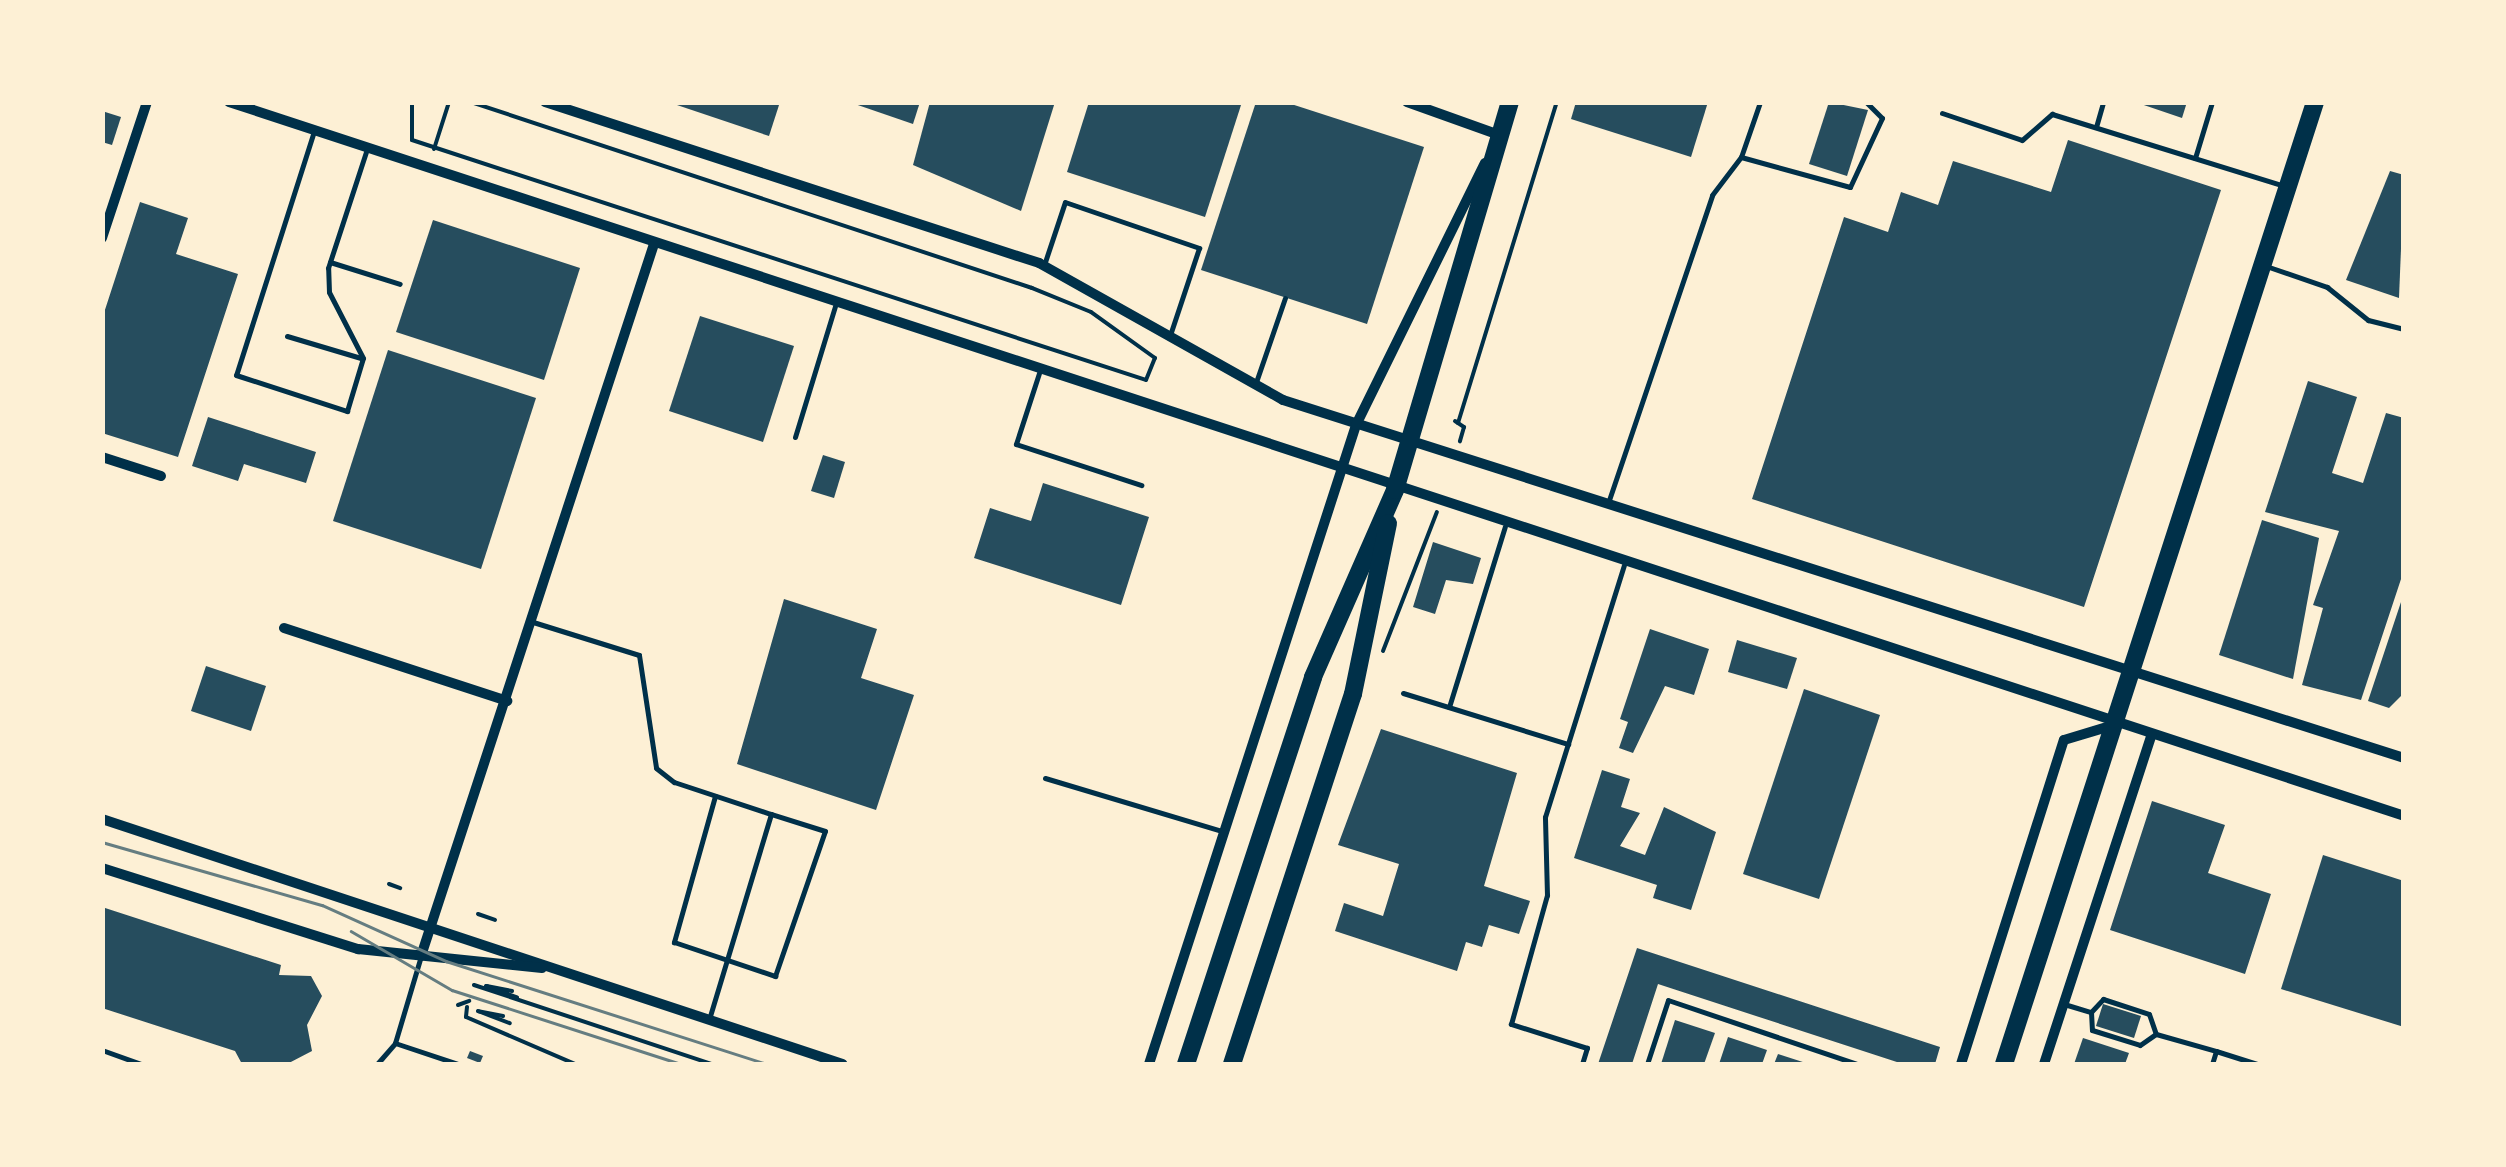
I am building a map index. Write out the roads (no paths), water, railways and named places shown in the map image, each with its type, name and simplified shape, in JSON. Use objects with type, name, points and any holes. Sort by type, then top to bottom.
[{"type":"main road","points":[[1186,1064],[1313,678],[1394,490],[1510,102]]},
{"type":"main road","points":[[2004,1064],[2118,724],[2291,188],[2315,102]]},
{"type":"main road","points":[[1232,1064],[1353,694],[1394,490]]},
{"type":"street","points":[[102,238],[147,102]]},
{"type":"street","points":[[229,102],[1624,566],[2404,816]]},
{"type":"street","points":[[544,102],[1044,265],[1170,335],[1254,389],[1356,425],[2404,758]]},
{"type":"street","points":[[1149,1064],[1356,425],[1500,132],[1407,102]]},
{"type":"street","points":[[421,956],[534,622],[654,244]]},
{"type":"street","points":[[102,457],[160,476]]},
{"type":"street","points":[[284,628],[507,702]]},
{"type":"street","points":[[1961,1064],[2064,740],[2118,724]]},
{"type":"street","points":[[2044,1064],[2152,734]]},
{"type":"street","points":[[102,819],[434,923],[568,973],[843,1064]]},
{"type":"street","points":[[102,868],[345,945],[568,973]]},
{"type":"lane","points":[[1608,503],[1712,195],[1742,157],[1760,102]]},
{"type":"lane","points":[[1742,157],[1850,187],[1882,118],[1866,102]]},
{"type":"lane","points":[[2096,127],[2103,102]]},
{"type":"lane","points":[[2195,158],[2212,102]]},
{"type":"lane","points":[[1942,113],[2022,140],[2052,114],[2291,188]]},
{"type":"lane","points":[[314,131],[236,375],[347,411],[362,358],[329,292],[330,262],[368,147]]},
{"type":"lane","points":[[1044,265],[1065,202],[1200,248],[1170,335]]},
{"type":"lane","points":[[330,262],[400,284]]},
{"type":"lane","points":[[2266,266],[2327,287],[2368,320],[2404,329]]},
{"type":"lane","points":[[1254,389],[1285,298]]},
{"type":"lane","points":[[794,437],[836,304]]},
{"type":"lane","points":[[287,336],[362,358]]},
{"type":"lane","points":[[1040,370],[1016,444],[1141,485]]},
{"type":"lane","points":[[1448,707],[1505,526]]},
{"type":"lane","points":[[1582,1064],[1588,1048],[1510,1024],[1546,895],[1540,843],[1624,566]]},
{"type":"lane","points":[[534,622],[639,655],[656,768],[715,796],[825,830],[775,976],[674,942],[715,796]]},
{"type":"lane","points":[[1403,692],[1568,744]]},
{"type":"lane","points":[[1045,778],[1224,832]]},
{"type":"lane","points":[[709,1020],[772,814]]},
{"type":"lane","points":[[378,1064],[395,1043],[421,956]]},
{"type":"lane","points":[[1647,1064],[1668,1000],[1857,1064]]},
{"type":"lane","points":[[2102,1000],[2149,1014],[2156,1034],[2140,1045],[2092,1030],[2091,1012],[2102,1000]]},
{"type":"lane","points":[[2064,1004],[2091,1012]]},
{"type":"lane","points":[[2156,1034],[2257,1064]]},
{"type":"lane","points":[[395,1043],[458,1064]]},
{"type":"lane","points":[[102,1050],[141,1064]]},
{"type":"lane","points":[[2212,1064],[2216,1052]]},
{"type":"tram line","points":[[102,842],[322,905],[446,961],[767,1064]]},
{"type":"tram line","points":[[351,931],[452,990],[681,1064]]}]
